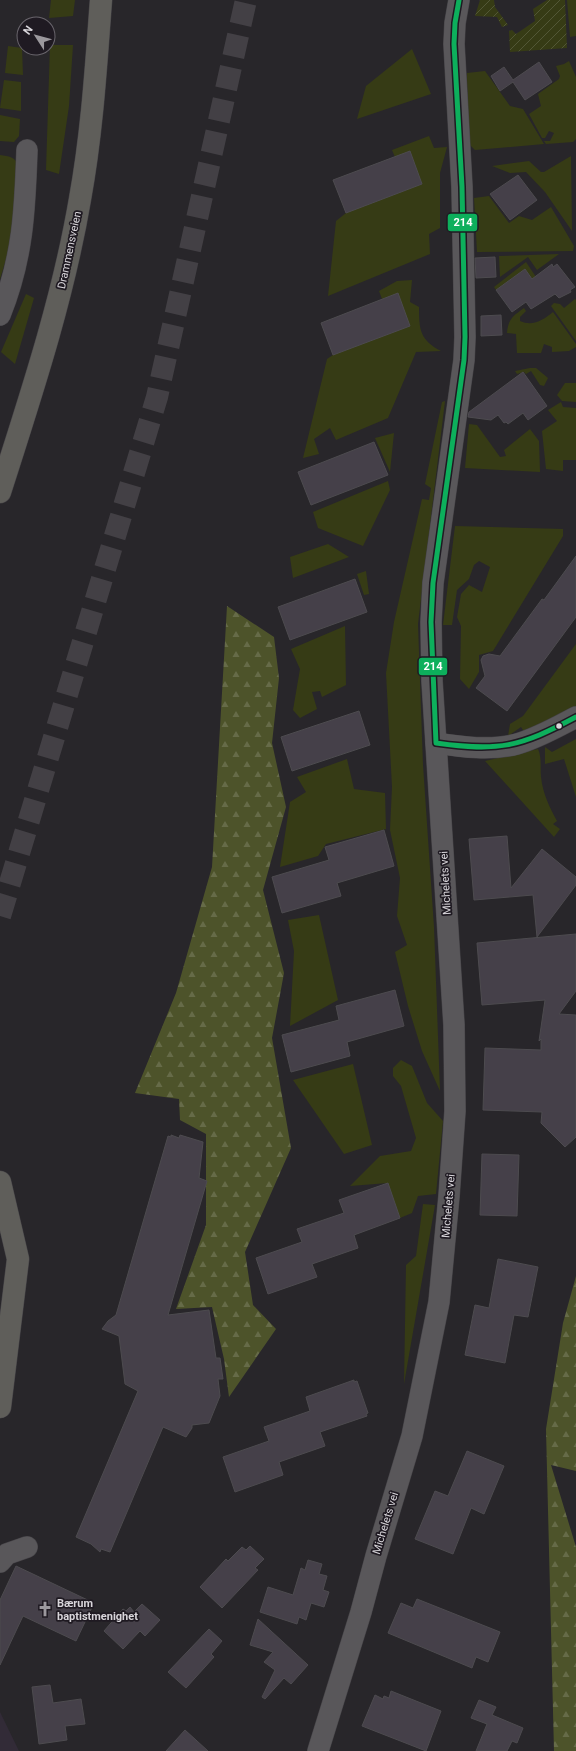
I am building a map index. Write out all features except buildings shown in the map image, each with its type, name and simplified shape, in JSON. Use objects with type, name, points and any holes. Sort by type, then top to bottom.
[{"type":"highway","name":"Drammensveien","points":[[0,492],[50,335],[72,242],[90,135],[101,0]]},
{"type":"highway","points":[[0,1182],[18,1259],[0,1407]]},
{"type":"street","name":"Michelets vei","points":[[318,1751],[361,1612],[412,1436],[439,1302],[449,1196],[455,1096],[454,1021],[436,744],[431,622],[433,583],[464,360],[465,337],[462,187],[454,44],[455,22],[459,0]]},
{"type":"street","points":[[0,314],[9,292],[21,247],[25,210],[27,150]]},
{"type":"street","points":[[436,744],[463,747],[493,747],[515,744],[539,736],[576,717]]},
{"type":"street","points":[[0,1562],[7,1554],[27,1547]]},
{"type":"shaded area","points":[[0,1712],[19,1751],[0,1751]]},
{"type":"green space","points":[[51,0],[75,0],[73,16],[56,17],[56,16],[49,16]]},
{"type":"green space","points":[[480,0],[494,0],[495,7],[508,25],[502,27],[497,17],[475,16]]},
{"type":"green space","points":[[547,0],[565,0],[567,48],[510,52],[509,31],[512,30],[516,34],[535,21],[533,9]]},
{"type":"green space","points":[[567,0],[576,0],[576,36],[570,37]]},
{"type":"green space","points":[[56,45],[73,45],[69,106],[59,174],[46,170],[50,56],[56,56]]},
{"type":"green space","points":[[8,46],[16,47],[16,56],[22,56],[23,75],[5,73]]},
{"type":"green space","points":[[412,49],[431,94],[357,119],[366,86]]},
{"type":"green space","points":[[569,61],[576,77],[576,139],[573,142],[546,144],[544,141],[550,141],[554,133],[549,131],[545,138],[542,138],[529,114],[541,106],[538,94],[559,79],[560,76],[556,66]]},
{"type":"green space","points":[[485,71],[510,106],[523,109],[544,144],[475,150],[468,143],[467,73]]},
{"type":"green space","points":[[4,80],[21,82],[21,111],[0,108]]},
{"type":"green space","points":[[0,115],[20,119],[19,136],[14,142],[0,141]]},
{"type":"green space","points":[[429,136],[434,148],[447,147],[440,173],[440,228],[429,234],[430,254],[328,296],[336,221],[346,213],[422,184],[410,151],[395,157],[392,150]]},
{"type":"green space","points":[[0,155],[11,158],[16,161],[19,166],[10,246],[0,279]]},
{"type":"green space","points":[[571,156],[572,231],[545,192],[526,172],[510,173],[492,166],[529,161],[541,172],[544,172]]},
{"type":"green space","points":[[489,196],[509,223],[519,216],[532,220],[551,207],[574,246],[573,251],[477,252],[474,198]]},
{"type":"green space","points":[[559,254],[537,270],[528,257],[500,277],[499,256]]},
{"type":"green space","points":[[526,262],[536,277],[534,281],[525,269],[496,290],[494,287]]},
{"type":"green space","points":[[412,280],[410,302],[419,307],[419,322],[422,334],[429,343],[441,351],[416,352],[388,418],[336,440],[330,428],[314,439],[319,454],[303,458],[327,359],[333,355],[410,326],[398,294],[382,299],[379,291],[397,281]]},
{"type":"green space","points":[[26,294],[34,298],[15,364],[1,352]]},
{"type":"green space","points":[[575,299],[576,341],[551,306],[554,303],[560,304],[564,308]]},
{"type":"green space","points":[[524,308],[526,311],[520,317],[520,321],[525,323],[538,322],[553,312],[576,344],[576,347],[569,351],[552,352],[552,347],[544,344],[541,353],[517,353],[516,334],[507,333],[512,318]]},
{"type":"green space","points":[[536,368],[548,378],[544,386],[540,385],[531,371],[526,374],[524,372],[517,374],[515,371]]},
{"type":"green space","points":[[565,383],[576,383],[576,402],[562,401],[557,395]]},
{"type":"green space","points":[[445,401],[418,624],[423,765],[434,927],[440,1091],[422,1051],[408,1006],[395,952],[407,945],[397,916],[400,878],[390,830],[392,787],[386,673],[394,622],[422,499],[429,500],[431,488],[425,484],[442,402]]},
{"type":"green space","points":[[561,402],[563,407],[576,408],[576,460],[563,460],[563,471],[546,469],[542,431],[557,421],[548,410]]},
{"type":"green space","points":[[469,424],[477,425],[500,457],[506,456],[504,450],[530,429],[539,441],[540,472],[465,468]]},
{"type":"green space","points":[[394,433],[390,472],[375,438]]},
{"type":"green space","points":[[388,481],[390,490],[363,546],[318,528],[313,512]]},
{"type":"green space","points":[[455,526],[563,529],[563,536],[493,651],[479,655],[479,672],[469,689],[460,679],[461,626],[457,617],[461,594],[469,585],[482,592],[490,567],[479,561],[474,565],[469,579],[457,590],[452,625],[443,625]]},
{"type":"green space","points":[[328,544],[349,557],[293,578],[290,557]]},
{"type":"green space","points":[[366,571],[369,594],[364,595],[357,574]]},
{"type":"green space","points":[[227,606],[274,637],[279,678],[272,743],[286,807],[263,890],[284,973],[272,1038],[291,1148],[245,1252],[253,1305],[276,1329],[229,1397],[224,1359],[212,1307],[176,1309],[206,1225],[206,1134],[180,1120],[179,1099],[135,1093],[176,993],[212,867]]},
{"type":"green space","points":[[345,626],[346,685],[322,697],[320,691],[312,692],[317,709],[300,718],[293,710],[300,669],[291,649]]},
{"type":"green space","points":[[576,644],[576,708],[525,733],[521,727],[508,736],[510,724],[523,716]]},
{"type":"green space","points":[[576,739],[576,797],[564,759],[545,764],[545,747],[552,752]]},
{"type":"green space","points":[[538,749],[540,755],[543,789],[557,821],[553,824],[560,829],[554,837],[485,761]]},
{"type":"green space","points":[[347,759],[354,789],[385,793],[386,829],[326,844],[318,856],[280,867],[290,802],[306,792],[297,777]]},
{"type":"green space","points":[[319,915],[338,1000],[290,1026],[294,951],[288,920]]},
{"type":"green space","points":[[401,1060],[412,1066],[427,1103],[443,1121],[436,1194],[418,1196],[412,1213],[400,1218],[388,1183],[350,1186],[380,1156],[411,1151],[416,1138],[401,1086],[393,1076],[393,1068]]},
{"type":"green space","points":[[353,1064],[372,1145],[344,1154],[293,1080]]},
{"type":"green space","points":[[423,1204],[435,1205],[404,1384],[406,1265],[416,1256]]},
{"type":"green space","points":[[576,1276],[576,1471],[551,1465],[576,1547],[576,1751],[554,1751],[546,1429],[563,1323]]},
{"type":"tunnel","points":[[0,916],[157,397],[246,0]]},
{"type":"transit line","name":"214","points":[[459,0],[455,23],[454,44],[462,187],[465,337],[464,360],[433,583],[431,622],[436,743],[477,747],[509,745],[539,735],[576,717]]},
{"type":"place","name":"Bærum baptistmenighet","points":[[45,1609]]}]
